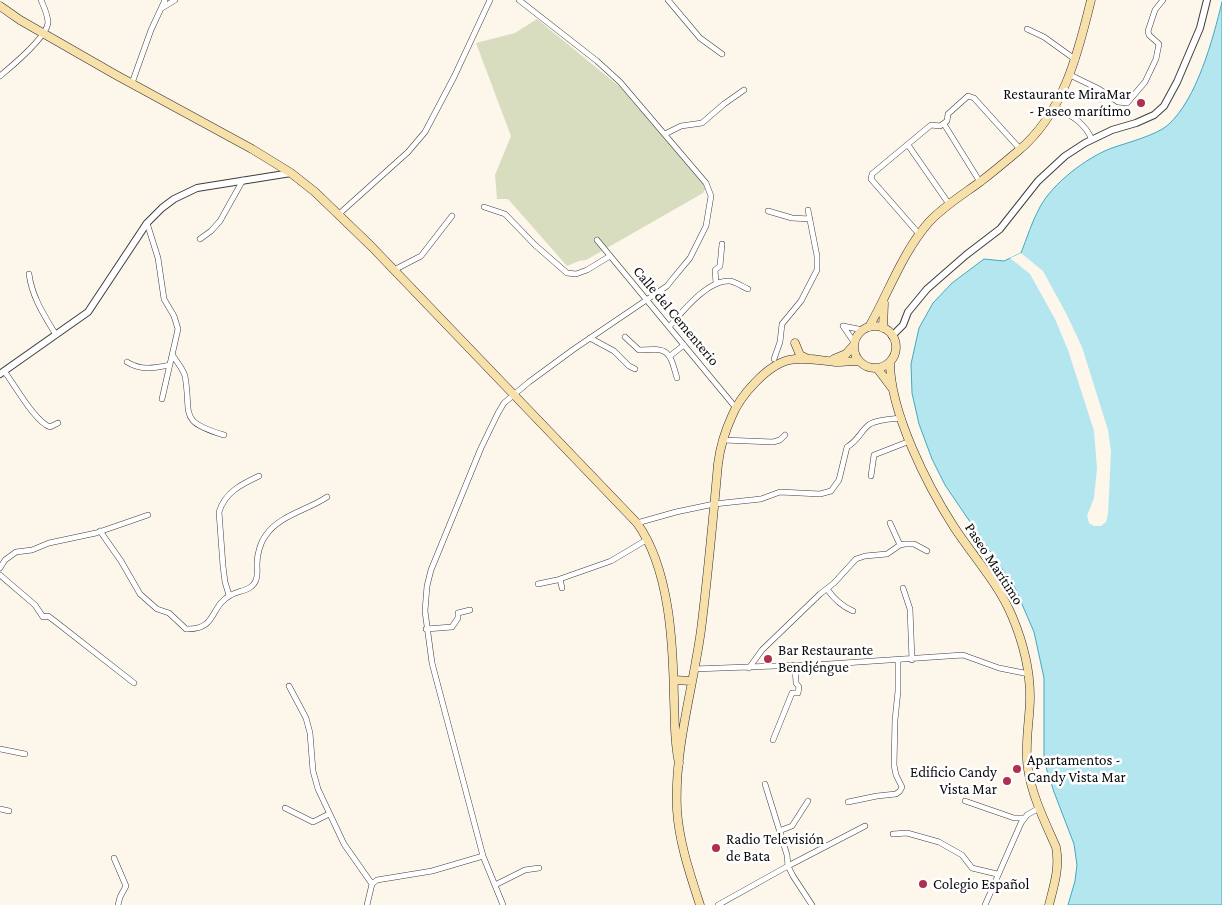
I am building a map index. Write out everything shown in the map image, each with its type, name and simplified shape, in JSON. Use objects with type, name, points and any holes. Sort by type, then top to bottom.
[{"type":"main road","points":[[866,329],[883,328],[892,336],[896,344],[896,350],[890,362],[877,368],[867,367],[858,361],[854,344],[856,337],[866,329],[909,250],[931,220],[1020,149],[1033,136],[1054,106],[1076,60],[1091,0]]},
{"type":"main road","points":[[2,10],[252,149],[291,173],[339,214],[637,524],[648,539],[659,570],[670,620],[676,748],[679,763]]},
{"type":"main road","points":[[883,328],[884,298]]},
{"type":"main road","points":[[795,343],[800,355],[808,360]]},
{"type":"main road","points":[[830,361],[841,357],[854,344]]},
{"type":"main road","points":[[700,905],[679,829],[677,808],[679,763],[705,598],[718,464],[723,440],[736,408],[763,375],[774,367],[790,360],[858,361]]},
{"type":"main road","name":"Paseo Marítimo","points":[[890,362],[890,374],[894,392],[910,441],[925,477],[954,527],[996,587],[1012,615],[1021,640],[1029,674],[1028,768],[1039,808],[1058,856],[1056,880],[1049,905]]},
{"type":"main road","name":"Paseo Marítimo","points":[[877,368],[894,392]]},
{"type":"main road","points":[[674,680],[692,682]]},
{"type":"street","points":[[0,76],[44,33],[48,20],[41,0]]},
{"type":"street","points":[[132,83],[151,30],[165,0]]},
{"type":"street","points":[[162,8],[175,0]]},
{"type":"street","points":[[339,214],[408,152],[425,132],[454,77],[490,0]]},
{"type":"street","points":[[503,905],[483,856],[432,663],[426,629],[426,586],[489,430],[504,403],[590,338],[667,286],[690,258],[706,226],[711,196],[706,183],[620,82],[597,61],[520,0]]},
{"type":"street","points":[[668,0],[700,38],[722,54]]},
{"type":"street","points":[[1070,75],[1099,89],[1118,102],[1127,103],[1145,82],[1156,59],[1159,44],[1149,35],[1148,31],[1155,10],[1163,0]]},
{"type":"street","points":[[892,336],[903,325],[908,312],[932,283],[1000,229],[1038,181],[1066,156],[1112,130],[1154,115],[1164,106],[1200,28],[1207,0]]},
{"type":"street","points":[[1027,29],[1044,37],[1076,60]]},
{"type":"street","points":[[665,134],[681,126],[702,123],[744,90]]},
{"type":"street","points":[[919,234],[871,176],[931,125],[940,126],[944,124],[947,121],[948,114],[968,96],[974,98],[1020,149]]},
{"type":"street","points":[[1054,106],[1082,123],[1092,140]]},
{"type":"street","points":[[944,124],[980,182]]},
{"type":"street","points":[[908,145],[949,204]]},
{"type":"street","points":[[58,423],[50,427],[37,418],[2,372],[77,321],[94,305],[147,223],[162,208],[186,193],[211,185],[291,173]]},
{"type":"street","points":[[200,239],[220,221],[243,180]]},
{"type":"street","points":[[484,207],[505,214],[534,245],[567,273],[576,274],[610,256]]},
{"type":"street","points":[[774,359],[780,342],[782,324],[801,301],[817,270],[817,256],[808,210]]},
{"type":"street","points":[[768,212],[792,218],[810,219]]},
{"type":"street","points":[[394,270],[421,256],[452,216]]},
{"type":"street","points":[[147,223],[158,258],[164,299],[177,322],[178,329],[162,399]]},
{"type":"street","name":"Calle del Cementerio","points":[[597,240],[736,408]]},
{"type":"street","points":[[716,283],[716,270],[720,266],[722,244]]},
{"type":"street","points":[[30,274],[34,295],[56,335]]},
{"type":"street","points":[[669,328],[689,303],[716,283],[730,281],[748,289]]},
{"type":"street","points":[[854,344],[844,326],[866,329]]},
{"type":"street","points":[[625,337],[639,350],[657,348],[667,352],[677,378]]},
{"type":"street","points":[[590,338],[614,351],[634,369]]},
{"type":"street","points":[[670,356],[684,345]]},
{"type":"street","points":[[172,355],[185,376],[187,409],[194,422],[205,429],[224,435]]},
{"type":"street","points":[[127,362],[136,367],[146,369],[170,366]]},
{"type":"street","points":[[637,524],[676,512],[714,504],[760,499],[787,492],[820,494],[831,492],[839,480],[847,447],[854,443],[870,424],[881,420],[902,418]]},
{"type":"street","points":[[723,440],[773,442],[780,440],[785,435]]},
{"type":"street","points":[[871,476],[874,455],[910,441]]},
{"type":"street","points":[[230,595],[225,582],[219,512],[222,503],[239,485],[259,476]]},
{"type":"street","points":[[100,532],[121,561],[140,594],[157,609],[169,613],[186,629],[196,630],[209,622],[220,603],[230,595],[249,589],[253,585],[256,579],[257,555],[266,535],[284,519],[327,496]]},
{"type":"street","points":[[0,568],[5,560],[16,552],[32,550],[49,543],[100,532],[148,515]]},
{"type":"street","points":[[890,523],[900,545]]},
{"type":"street","points":[[538,584],[560,579],[611,561],[648,539]]},
{"type":"street","points":[[749,668],[762,650],[798,614],[842,576],[856,559],[865,556],[887,554],[900,545],[914,544],[927,551]]},
{"type":"street","points":[[0,575],[35,605],[43,617],[48,616],[134,683]]},
{"type":"street","points":[[560,579],[562,588]]},
{"type":"street","points":[[903,588],[910,609],[912,660]]},
{"type":"street","points":[[827,589],[835,600],[853,611]]},
{"type":"street","points":[[426,629],[452,627],[458,618],[458,613],[470,610]]},
{"type":"street","points":[[694,669],[912,660],[963,655],[999,668],[1029,674]]},
{"type":"street","points":[[848,802],[896,794],[902,786],[896,775],[894,765],[898,660]]},
{"type":"street","points":[[773,740],[792,693],[798,693],[799,687],[796,683],[795,666]]},
{"type":"street","points":[[290,686],[306,718],[310,733],[313,771],[318,789],[344,844],[372,884],[367,905]]},
{"type":"street","points":[[0,750],[25,754]]},
{"type":"street","points":[[765,784],[788,866],[812,905]]},
{"type":"street","points":[[779,831],[792,826],[808,802]]},
{"type":"street","points":[[965,802],[1014,818],[1024,818]]},
{"type":"street","points":[[285,808],[313,822],[329,814]]},
{"type":"street","points":[[985,905],[997,874],[1024,818],[1039,808]]},
{"type":"street","points":[[0,809],[9,811]]},
{"type":"street","points":[[718,905],[865,826]]},
{"type":"street","points":[[893,834],[907,833],[939,842],[962,855],[972,868],[997,874]]},
{"type":"street","points":[[372,884],[382,879],[432,871],[483,856]]},
{"type":"street","points":[[114,858],[126,886],[118,905]]},
{"type":"street","points":[[495,885],[518,872],[539,868]]},
{"type":"green space","points":[[537,19],[620,87],[706,188],[703,193],[586,260],[567,266],[508,199],[497,199],[495,175],[511,136],[476,43],[515,33]]},
{"type":"water","points":[[1222,2],[1222,905],[1068,905],[1075,881],[1077,865],[1074,844],[1044,761],[1044,678],[1034,632],[1015,588],[945,485],[932,459],[919,424],[912,393],[911,364],[919,328],[933,303],[952,283],[984,259],[1004,261],[1021,253],[1040,207],[1053,189],[1071,172],[1102,152],[1163,129],[1178,114],[1187,100],[1202,68]]},
{"type":"pier","points":[[1021,253],[1043,271],[1067,315],[1082,347],[1108,430],[1111,452],[1108,514],[1106,522],[1101,526],[1094,526],[1089,523],[1087,516],[1094,498],[1097,468],[1094,431],[1068,350],[1055,319],[1030,274],[1010,258]]},
{"type":"place","name":"Restaurante MiraMar - Paseo marítimo","points":[[1141,103]]},
{"type":"place","name":"Bar Restaurante Bendjéngue","points":[[768,659]]},
{"type":"place","name":"Apartamentos - Candy Vista Mar","points":[[1017,769]]},
{"type":"place","name":"Edificio Candy Vista Mar","points":[[1007,781]]},
{"type":"place","name":"Radio Televisión de Bata","points":[[716,848]]},
{"type":"place","name":"Colegio Español","points":[[923,884]]}]
